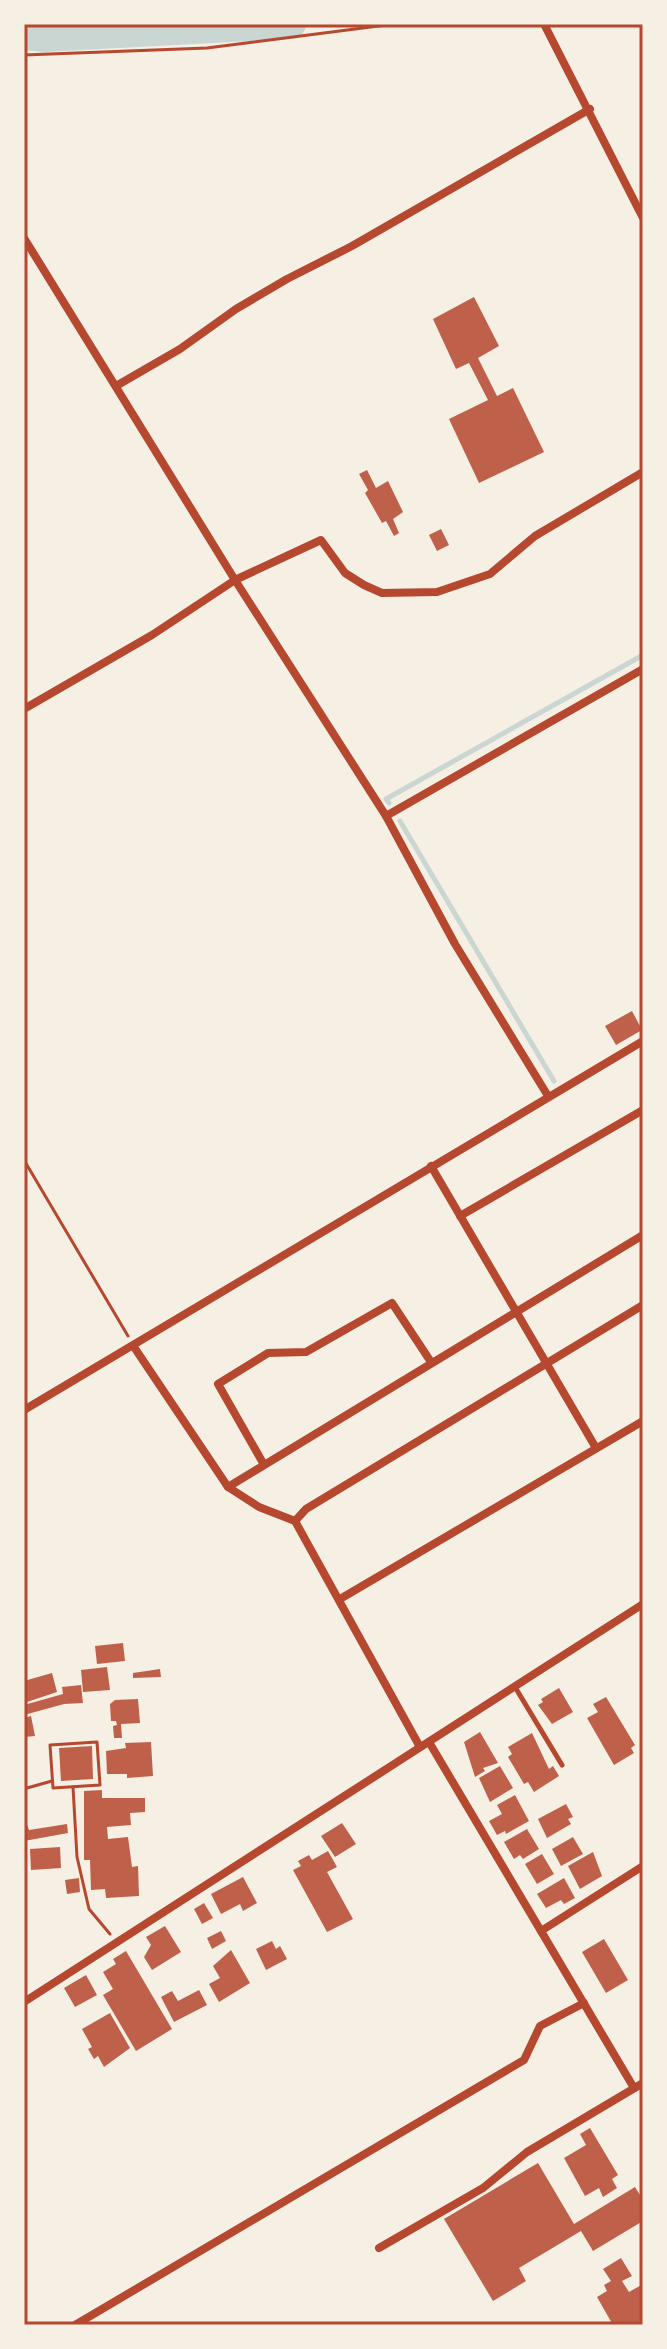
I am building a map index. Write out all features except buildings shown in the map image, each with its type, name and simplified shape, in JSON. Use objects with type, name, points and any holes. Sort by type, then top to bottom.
[{"type":"street","points":[[544,24],[643,218]]},
{"type":"street","points":[[116,386],[180,349],[236,309],[287,279],[352,246],[590,109]]},
{"type":"street","points":[[24,238],[235,580],[386,816],[455,944],[548,1096]]},
{"type":"street","points":[[24,709],[152,635],[235,580],[321,540],[345,573],[382,593],[418,595],[460,587],[490,574],[535,536],[643,472]]},
{"type":"street","points":[[386,816],[643,669]]},
{"type":"street","points":[[24,1410],[643,1041]]},
{"type":"street","points":[[460,1216],[643,1110]]},
{"type":"street","points":[[431,1166],[596,1448]]},
{"type":"street","points":[[228,1487],[643,1235]]},
{"type":"street","points":[[263,1463],[218,1384],[268,1353],[306,1352],[392,1303],[431,1362]]},
{"type":"street","points":[[295,1521],[306,1509],[643,1305]]},
{"type":"street","points":[[134,1347],[228,1487],[259,1507],[295,1521],[420,1747]]},
{"type":"street","points":[[340,1599],[643,1421]]},
{"type":"street","points":[[24,2002],[643,1604]]},
{"type":"street","points":[[429,1742],[634,2088]]},
{"type":"street","points":[[541,1931],[643,1866]]},
{"type":"street","points":[[75,2325],[524,2060],[540,2026],[584,2003]]},
{"type":"street","points":[[379,2248],[483,2188],[527,2152],[643,2083]]},
{"type":"lane","points":[[514,1686],[562,1765]]},
{"type":"path","points":[[24,55],[207,48],[394,24]]},
{"type":"path","points":[[24,1160],[134,1347]]},
{"type":"path","points":[[97,1742],[100,1785],[73,1787],[53,1788],[50,1745],[97,1742]]},
{"type":"path","points":[[27,1788],[52,1781]]},
{"type":"path","points":[[73,1787],[77,1857],[89,1909],[117,1944]]},
{"type":"waterway","points":[[24,35],[44,37],[291,24]]},
{"type":"waterway","points":[[389,803],[386,799],[643,655]]},
{"type":"waterway","points":[[400,821],[554,1081]]}]
